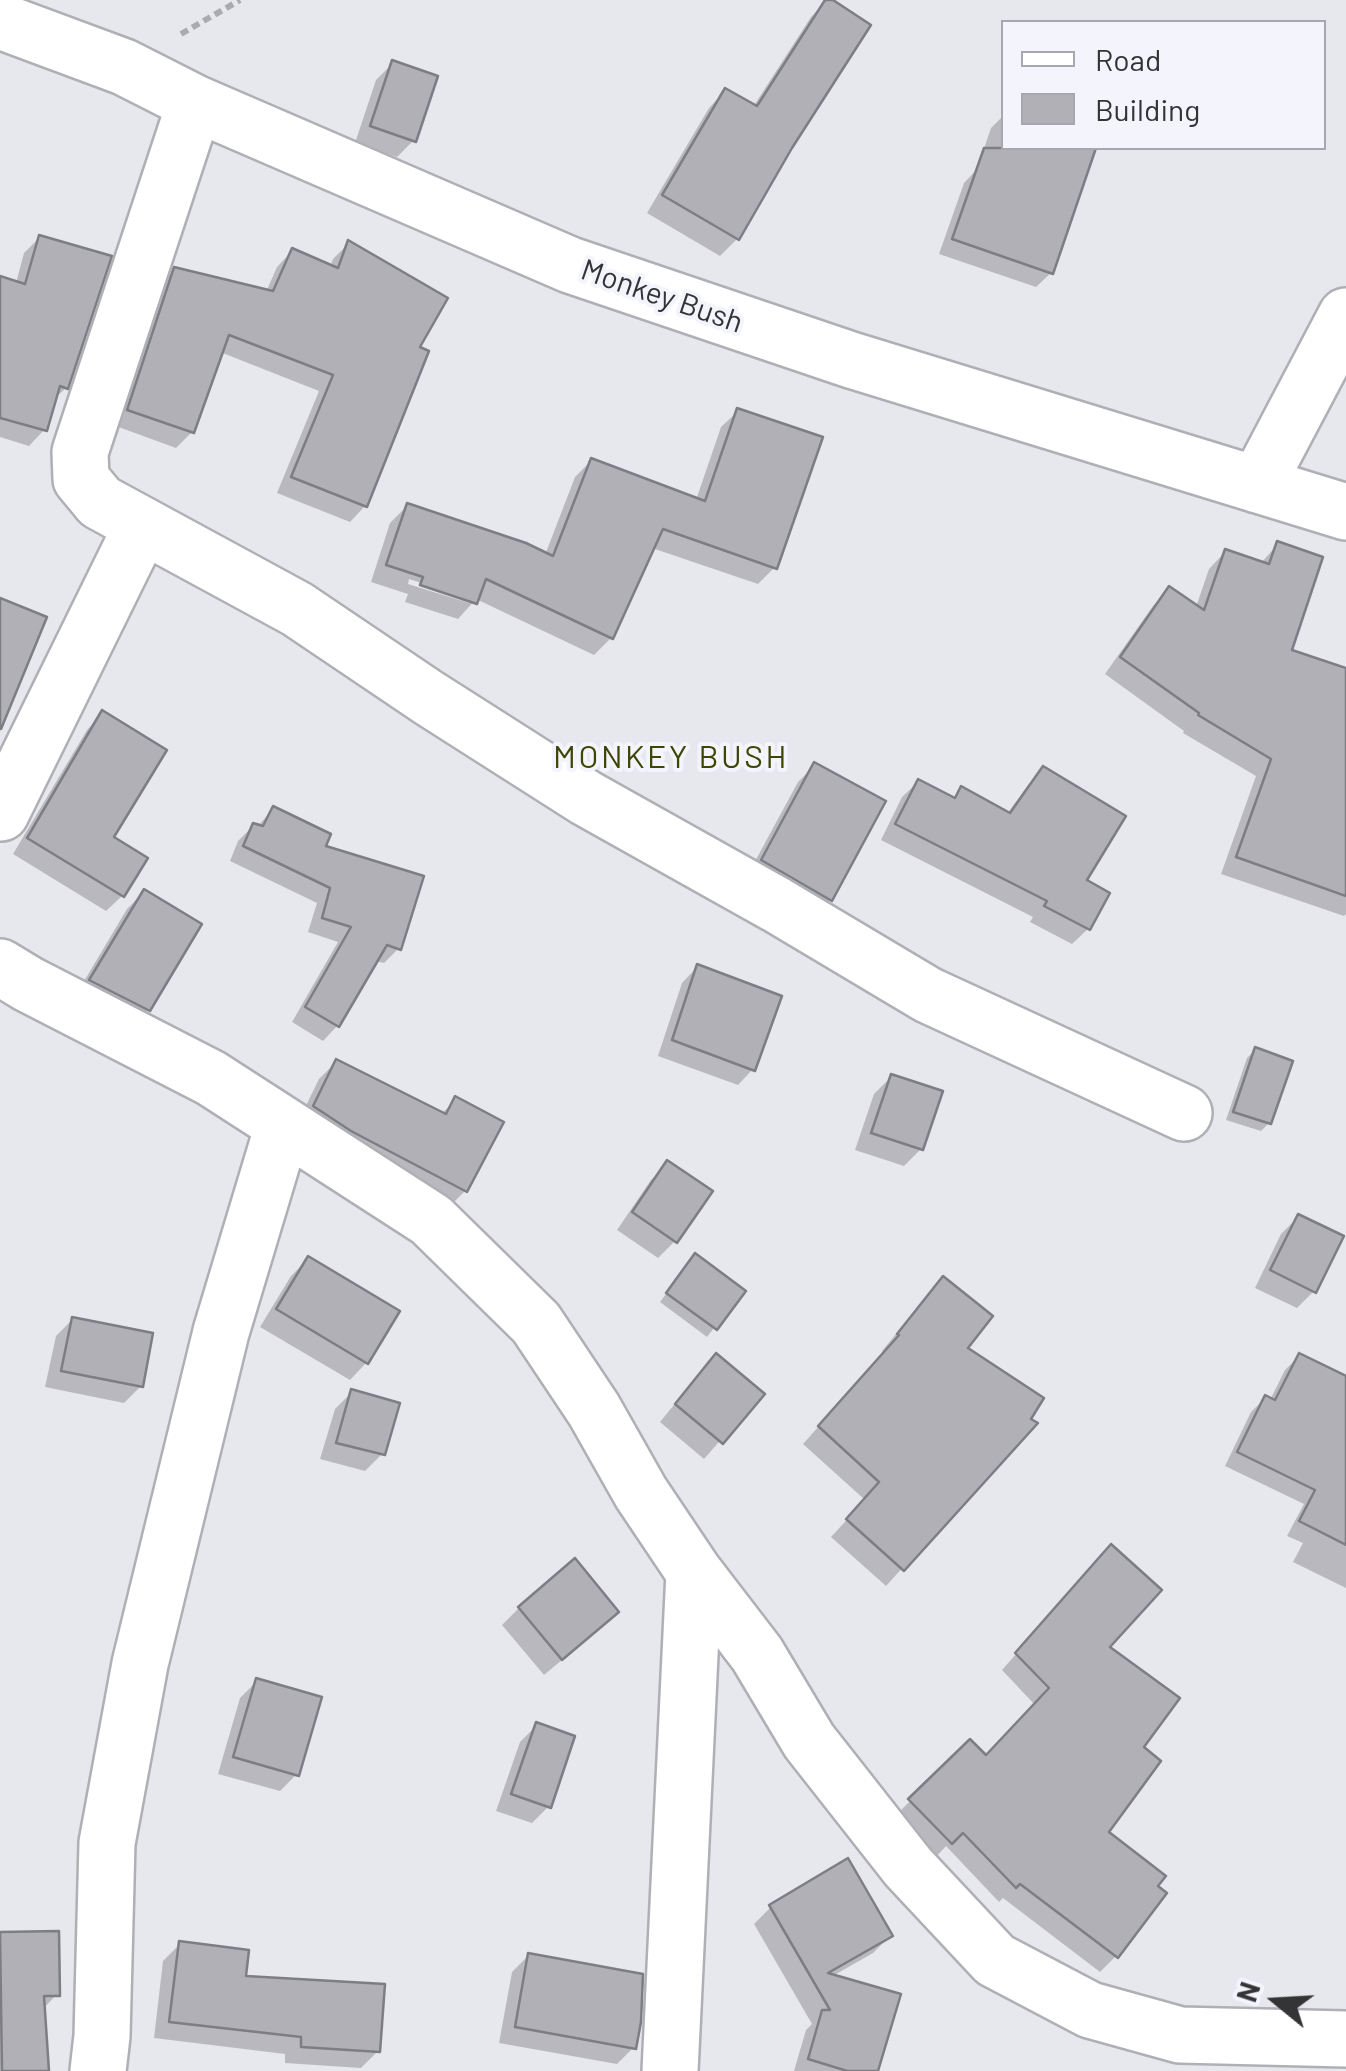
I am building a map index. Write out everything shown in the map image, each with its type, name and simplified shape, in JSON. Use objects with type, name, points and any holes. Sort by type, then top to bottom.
[{"type":"street","name":"Monkey Bush","points":[[0,20],[124,67],[195,103],[570,265],[852,360],[1346,512]]},
{"type":"street","points":[[195,103],[80,452],[81,479],[100,502],[298,608],[586,798],[928,995],[1184,1112]]},
{"type":"street","points":[[1257,484],[1346,316]]},
{"type":"street","points":[[1,813],[142,526]]},
{"type":"street","points":[[0,967],[210,1078],[431,1220],[536,1323],[594,1410],[641,1493],[694,1572],[757,1654],[809,1741],[908,1867],[995,1960],[1090,2010],[1180,2035],[1346,2039]]},
{"type":"street","points":[[98,2071],[107,1842],[140,1664],[221,1332],[282,1126]]},
{"type":"street","points":[[670,2071],[694,1572]]},
{"type":"building","points":[[825,0],[833,0],[871,25],[739,240],[662,195],[725,88],[757,106]]},
{"type":"building","points":[[392,60],[438,76],[416,142],[370,126]]},
{"type":"building","points":[[984,148],[1095,150],[1053,274],[952,239]]},
{"type":"building","points":[[39,235],[112,256],[68,389],[60,386],[47,431],[0,418],[0,276],[25,284]]},
{"type":"building","points":[[348,240],[448,298],[420,347],[429,351],[367,507],[291,477],[333,375],[229,335],[194,433],[127,410],[174,267],[273,291],[292,248],[338,268]]},
{"type":"building","points":[[737,408],[823,437],[777,569],[663,529],[613,639],[486,579],[477,604],[420,585],[423,577],[386,565],[407,503],[526,543],[553,556],[591,458],[705,501]]},
{"type":"building","points":[[1277,541],[1323,557],[1292,650],[1346,668],[1346,896],[1236,857],[1271,759],[1198,715],[1120,657],[1169,586],[1204,610],[1225,549],[1269,564]]},
{"type":"building","points":[[0,598],[47,617],[1,729],[0,729]]},
{"type":"building","points":[[102,710],[167,750],[114,837],[148,858],[124,897],[27,838]]},
{"type":"building","points":[[814,762],[886,801],[832,901],[761,860]]},
{"type":"building","points":[[1043,766],[1126,816],[1087,880],[1110,893],[1090,930],[1044,906],[1047,901],[895,824],[918,779],[955,798],[961,786],[1010,813]]},
{"type":"building","points":[[273,806],[331,834],[326,846],[424,876],[401,950],[387,945],[339,1027],[305,1007],[351,927],[322,918],[330,888],[243,846],[253,823],[263,826]]},
{"type":"building","points":[[144,889],[202,924],[150,1011],[89,980]]},
{"type":"building","points":[[697,964],[782,996],[755,1071],[672,1040]]},
{"type":"building","points":[[1255,1047],[1293,1061],[1271,1124],[1233,1112]]},
{"type":"building","points":[[336,1059],[446,1114],[455,1096],[504,1122],[467,1192],[351,1131],[313,1106]]},
{"type":"building","points":[[891,1074],[943,1091],[923,1150],[871,1133]]},
{"type":"building","points":[[667,1160],[713,1191],[677,1243],[632,1212]]},
{"type":"building","points":[[1298,1214],[1344,1236],[1316,1293],[1270,1270]]},
{"type":"building","points":[[695,1253],[746,1291],[717,1330],[666,1293]]},
{"type":"building","points":[[308,1256],[400,1311],[368,1364],[276,1309]]},
{"type":"building","points":[[943,1276],[993,1316],[968,1348],[1044,1398],[1031,1419],[1038,1423],[904,1571],[846,1519],[879,1482],[818,1426],[899,1335]]},
{"type":"building","points":[[72,1317],[153,1333],[143,1387],[61,1371]]},
{"type":"building","points":[[716,1353],[765,1394],[723,1444],[675,1404]]},
{"type":"building","points":[[1299,1353],[1346,1376],[1346,1545],[1299,1521],[1315,1490],[1237,1452],[1265,1395],[1275,1400]]},
{"type":"building","points":[[351,1389],[400,1403],[385,1455],[336,1443]]},
{"type":"building","points":[[1111,1544],[1162,1590],[1110,1647],[1180,1698],[1144,1747],[1161,1761],[1109,1832],[1166,1876],[1158,1886],[1167,1893],[1118,1958],[1020,1884],[1016,1888],[963,1833],[952,1844],[908,1799],[970,1739],[986,1755],[1049,1688],[1015,1653]]},
{"type":"building","points":[[575,1558],[619,1612],[562,1660],[518,1607]]},
{"type":"building","points":[[256,1678],[322,1697],[299,1776],[233,1757]]},
{"type":"building","points":[[536,1722],[575,1736],[551,1808],[511,1794]]},
{"type":"building","points":[[848,1858],[893,1936],[828,1973],[901,1994],[878,2071],[847,2071],[808,2059],[822,2010],[830,2010],[769,1905]]},
{"type":"building","points":[[59,1931],[60,1996],[44,1996],[49,2071],[2,2071],[0,1932]]},
{"type":"building","points":[[179,1941],[249,1950],[246,1976],[385,1984],[380,2052],[301,2047],[301,2037],[169,2022]]},
{"type":"building","points":[[528,1953],[643,1974],[636,2049],[515,2027]]},
{"type":"district","name":"MONKEY BUSH","points":[[671,757]]}]
